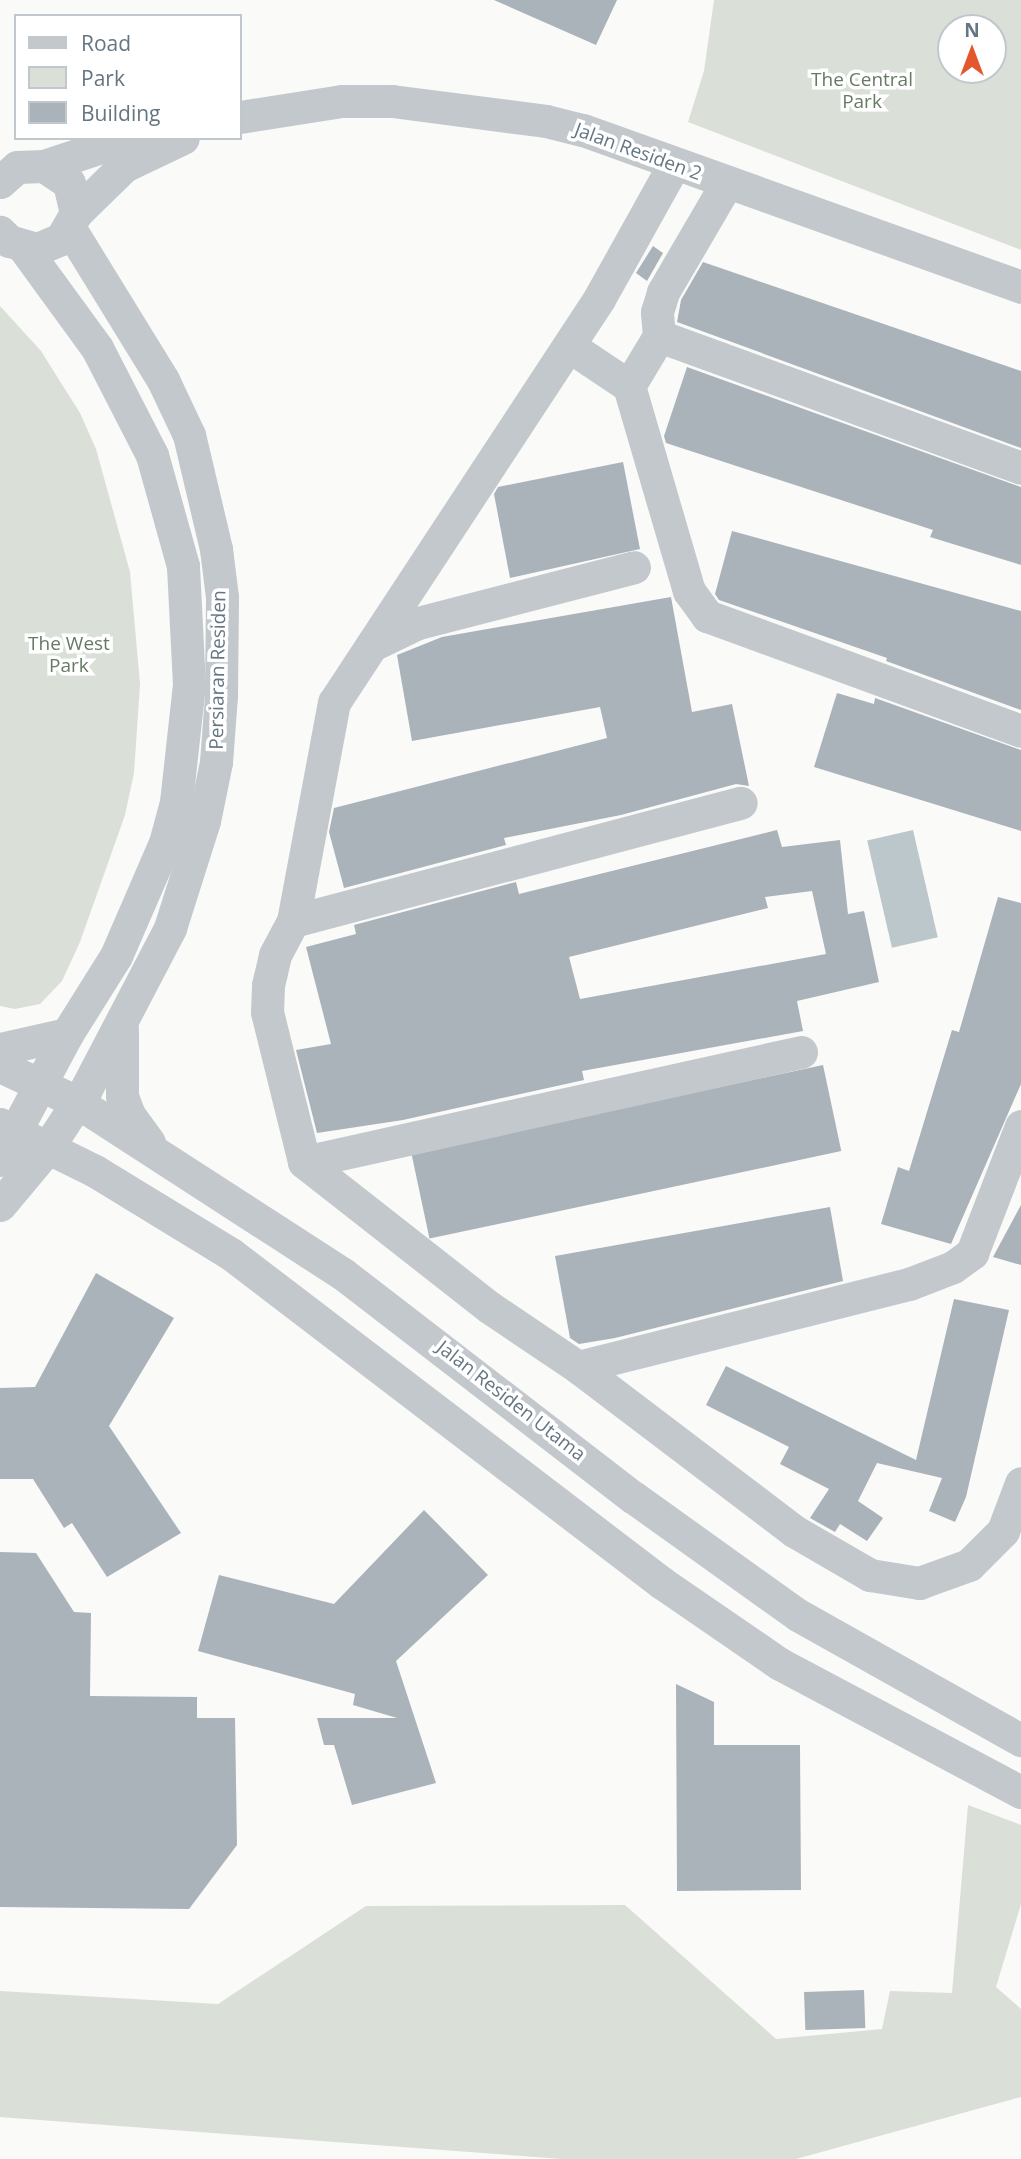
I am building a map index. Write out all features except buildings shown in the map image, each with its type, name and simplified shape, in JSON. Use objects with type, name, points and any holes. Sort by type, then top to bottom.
[{"type":"street","name":"Jalan Residen 2","points":[[242,117],[342,101],[449,105],[583,130],[673,166],[1021,288]]},
{"type":"street","points":[[15,168],[120,140]]},
{"type":"street","points":[[12,240],[50,246],[124,166],[179,140]]},
{"type":"street","points":[[673,166],[629,251],[334,702],[293,921],[275,955],[267,1012],[304,1162],[489,1307],[578,1367],[794,1531],[833,1556],[889,1580],[934,1580],[969,1565],[1003,1531],[1021,1483]]},
{"type":"street","name":"Persiaran Residen","points":[[0,1207],[46,1150],[77,1102],[170,928],[204,821],[216,762],[221,695],[222,597],[207,502],[189,435],[163,380],[73,221],[69,183],[15,168]]},
{"type":"street","points":[[629,386],[659,336],[657,312],[663,292],[726,184]]},
{"type":"street","name":"Persiaran Residen","points":[[4,1138],[43,1083],[67,1034],[116,956],[165,843],[184,743],[190,638],[183,566],[152,455],[97,348],[12,240]]},
{"type":"street","points":[[659,336],[1021,468]]},
{"type":"street","points":[[569,345],[629,386],[689,591],[707,616],[1021,731]]},
{"type":"street","points":[[371,646],[418,623],[634,567]]},
{"type":"street","points":[[293,921],[740,803]]},
{"type":"street","points":[[123,1020],[122,1096],[129,1115],[156,1152]]},
{"type":"street","points":[[0,1049],[67,1034]]},
{"type":"street","points":[[304,1162],[801,1052]]},
{"type":"street","name":"Jalan Residen Utama","points":[[0,1066],[43,1083],[77,1102],[343,1274],[633,1497],[798,1615],[1021,1740]]},
{"type":"street","points":[[578,1367],[909,1284],[953,1267],[972,1254],[1021,1126]]},
{"type":"street","points":[[4,1138],[46,1150],[95,1171],[231,1254],[598,1533],[780,1664],[1021,1792]]},
{"type":"street","points":[[0,1207],[62,1177],[95,1171]]},
{"type":"street","points":[[598,1533],[633,1497]]},
{"type":"green space","name":"The Central Park","points":[[714,0],[1021,0],[1021,250],[688,122],[704,71]]},
{"type":"green space","name":"The West Park","points":[[0,306],[41,351],[80,413],[96,449],[130,572],[140,684],[134,773],[125,815],[80,942],[62,981],[40,1004],[15,1009],[0,1006]]},
{"type":"green space","points":[[968,1805],[1021,1825],[1021,1904],[996,1987],[1021,2009],[1021,2097],[796,2159],[562,2159],[0,2117],[0,1991],[218,2004],[366,1906],[625,1905],[776,2039],[882,2029],[890,1991],[952,1993]]},
{"type":"shaded area","points":[[913,830],[938,937],[892,948],[867,841]]}]
